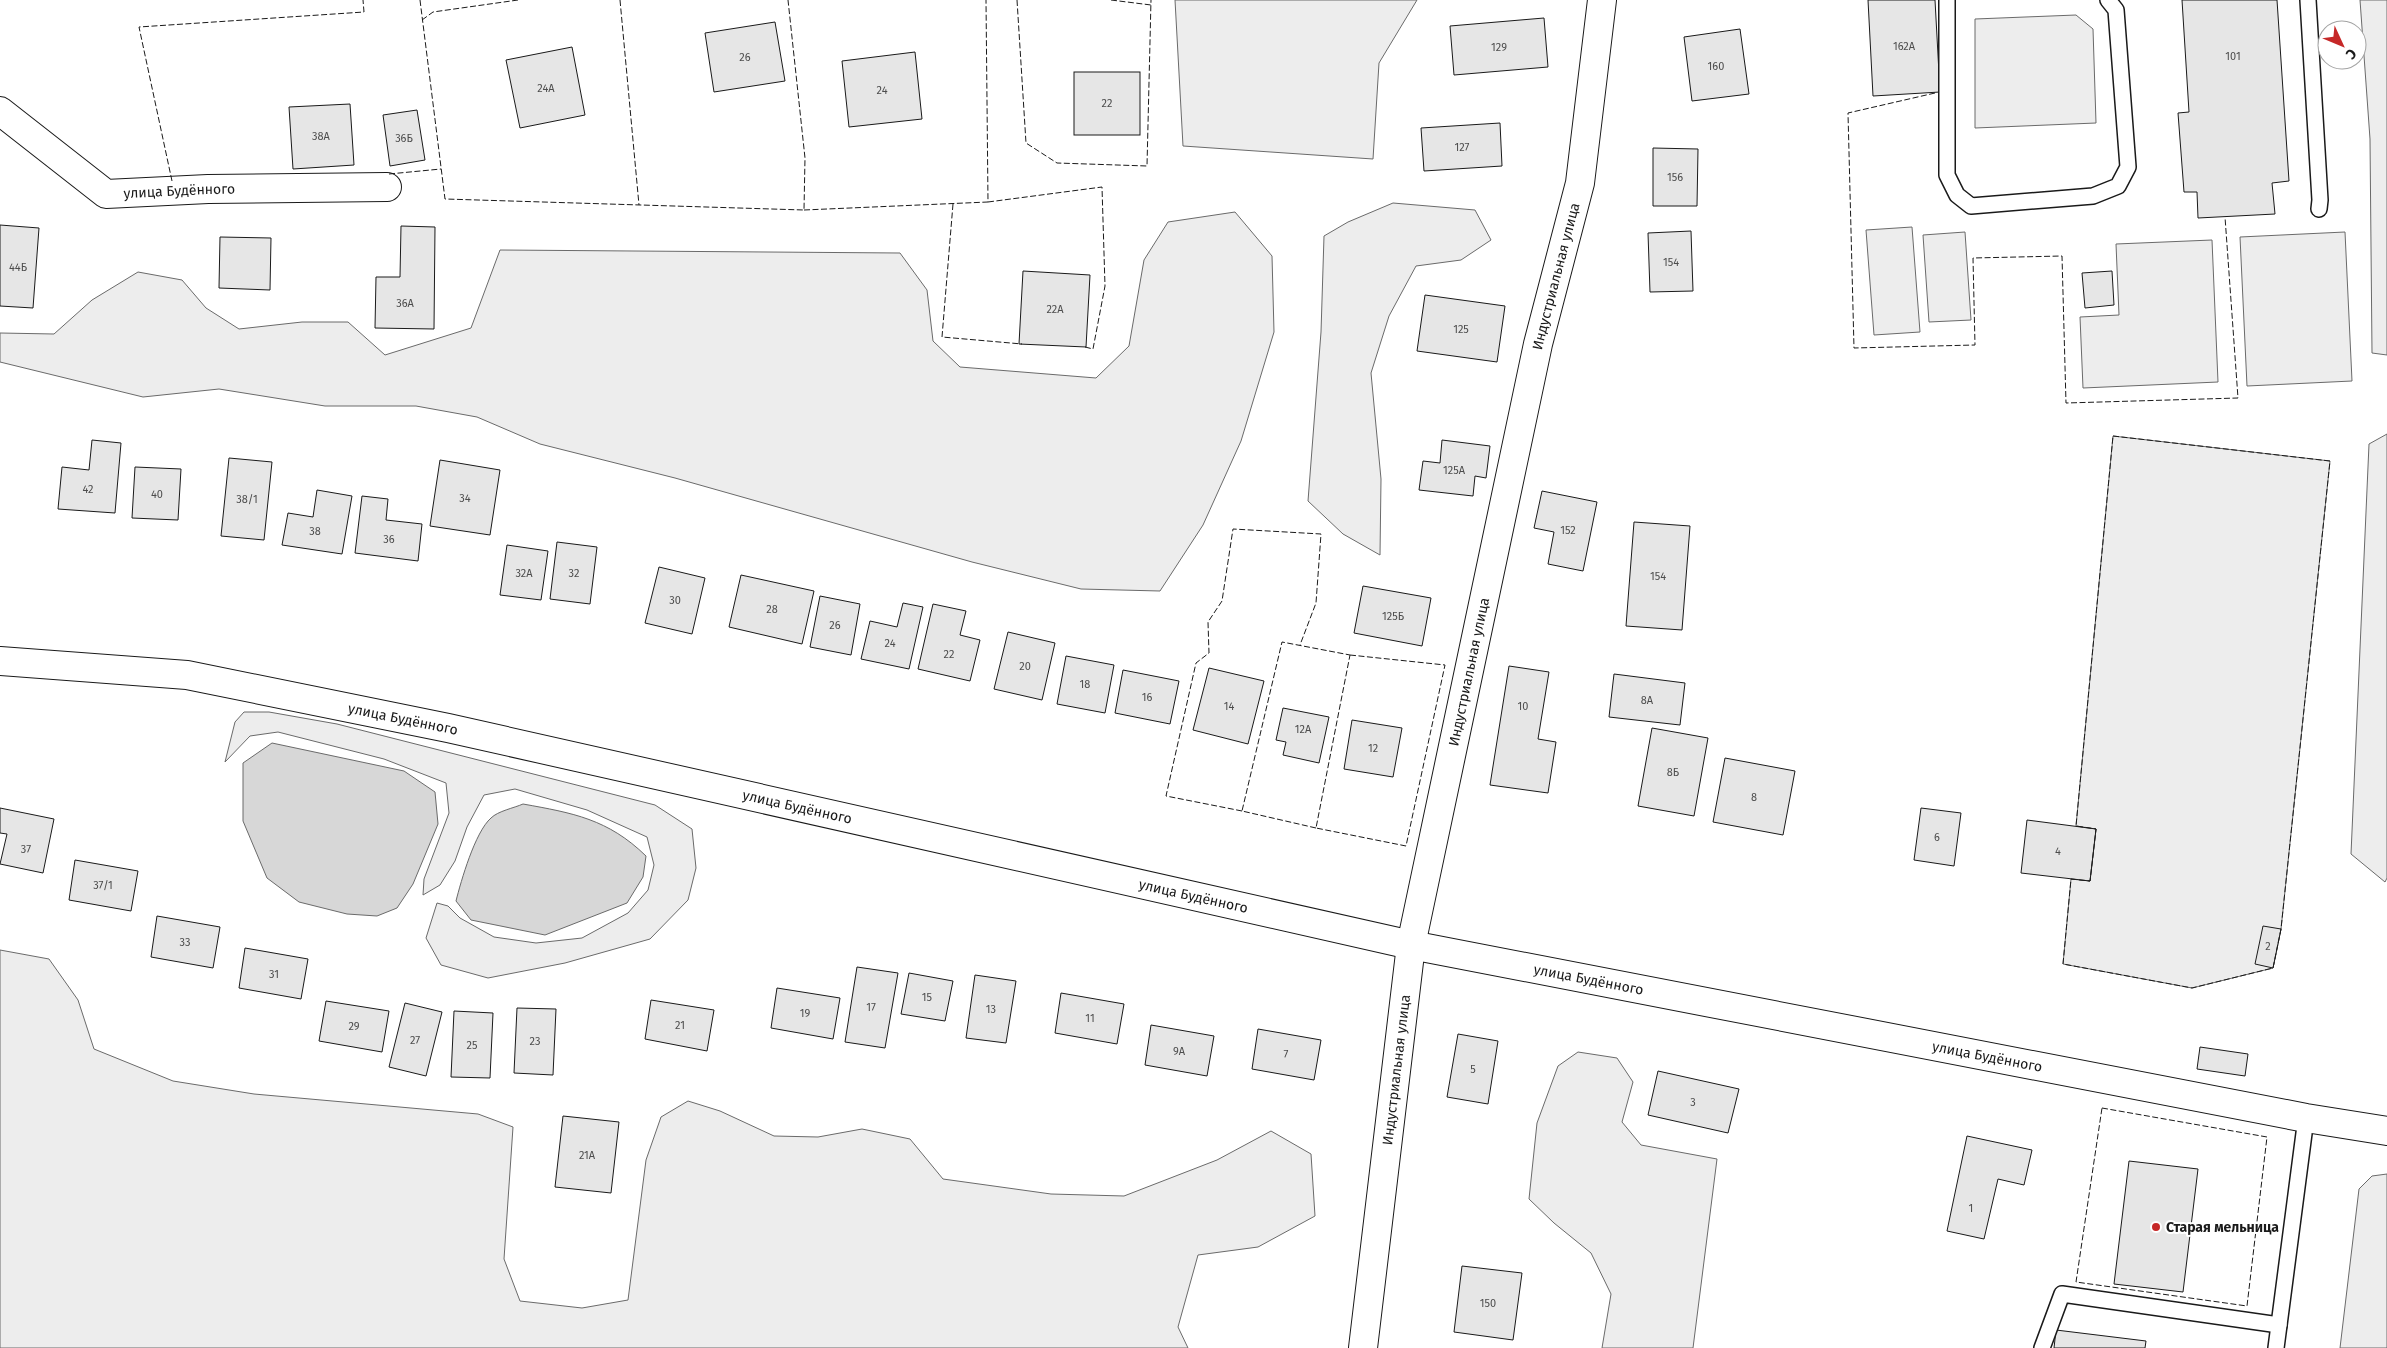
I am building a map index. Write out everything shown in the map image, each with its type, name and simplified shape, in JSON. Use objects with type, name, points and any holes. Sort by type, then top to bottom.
[{"type":"street","name":"Индустриальная улица","points":[[1363,1348],[1411,945],[1538,344],[1580,183],[1602,0]]},
{"type":"street","name":"улица Будённого","points":[[0,111],[106,194],[208,189],[387,187]]},
{"type":"street","name":"улица Будённого","points":[[0,661],[197,677],[448,728],[1411,945],[2306,1118],[2387,1130]]},
{"type":"lane","points":[[1947,0],[1947,175],[1957,195],[1971,206],[2093,196],[2118,186],[2128,167],[2116,10],[2108,0]]},
{"type":"lane","points":[[2308,0],[2319,209]]},
{"type":"lane","points":[[2276,1348],[2306,1118]]},
{"type":"lane","points":[[2042,1348],[2062,1294],[2279,1325]]},
{"type":"shaded area","points":[[1175,0],[1417,0],[1379,63],[1373,159],[1183,146]]},
{"type":"shaded area","points":[[2360,0],[2387,0],[2387,355],[2372,353],[2370,139],[2365,70],[2367,70],[2367,20],[2361,20]]},
{"type":"shaded area","points":[[2076,15],[2093,29],[2096,123],[1975,128],[1975,19]]},
{"type":"shaded area","points":[[1393,203],[1475,210],[1491,240],[1461,260],[1416,266],[1389,316],[1371,373],[1381,479],[1380,555],[1343,534],[1308,501],[1321,332],[1324,236],[1348,222]]},
{"type":"shaded area","points":[[1235,212],[1272,256],[1274,332],[1241,441],[1203,525],[1160,591],[1081,589],[972,562],[675,478],[540,444],[477,417],[416,406],[325,406],[219,389],[143,397],[0,362],[0,333],[54,334],[92,300],[138,272],[182,280],[206,308],[239,329],[302,322],[348,322],[385,355],[471,328],[500,250],[900,253],[927,290],[933,341],[960,367],[1096,378],[1129,346],[1144,260],[1168,222]]},
{"type":"shaded area","points":[[1912,227],[1920,332],[1874,335],[1866,230]]},
{"type":"shaded area","points":[[1965,232],[1971,320],[1929,322],[1923,235]]},
{"type":"shaded area","points":[[2345,232],[2352,381],[2247,386],[2240,237]]},
{"type":"shaded area","points":[[2212,240],[2218,382],[2083,388],[2080,317],[2119,315],[2116,244]]},
{"type":"shaded area","points":[[2387,434],[2387,878],[2385,882],[2351,854],[2369,444]]},
{"type":"shaded area","points":[[2113,436],[2330,461],[2281,929],[2273,968],[2192,988],[2063,964],[2071,879],[2090,881],[2096,829],[2076,826]]},
{"type":"shaded area","points":[[244,712],[269,712],[337,724],[655,805],[692,829],[696,868],[688,900],[650,939],[565,963],[488,978],[441,965],[426,938],[437,903],[448,906],[460,918],[494,937],[536,943],[582,938],[628,913],[648,890],[654,865],[647,837],[587,810],[515,789],[484,795],[467,827],[455,861],[440,885],[423,895],[424,879],[449,813],[446,783],[384,759],[278,732],[250,736],[225,762],[235,722]]},
{"type":"shaded area","points":[[272,743],[404,771],[435,792],[438,824],[413,884],[397,908],[377,916],[347,914],[299,902],[267,878],[243,821],[243,763]]},
{"type":"shaded area","points":[[523,804],[574,815],[604,826],[632,844],[646,856],[643,877],[627,903],[545,935],[471,920],[456,901],[474,845],[479,834],[491,818]]},
{"type":"shaded area","points":[[0,950],[49,959],[78,1000],[94,1049],[173,1081],[254,1094],[478,1114],[513,1127],[504,1259],[520,1301],[582,1308],[628,1300],[646,1160],[661,1117],[688,1101],[720,1111],[774,1136],[818,1137],[862,1129],[910,1139],[943,1179],[1051,1194],[1124,1196],[1217,1160],[1271,1131],[1311,1154],[1315,1216],[1258,1247],[1198,1255],[1178,1327],[1188,1348],[0,1348]]},
{"type":"shaded area","points":[[1578,1052],[1617,1058],[1633,1082],[1622,1122],[1641,1145],[1717,1159],[1693,1348],[1602,1348],[1611,1294],[1591,1253],[1554,1223],[1529,1199],[1537,1123],[1558,1066]]},
{"type":"shaded area","points":[[2387,1174],[2387,1348],[2340,1348],[2359,1189],[2372,1176]]},
{"type":"building","points":[[1868,0],[1935,0],[1940,92],[1873,96]]},
{"type":"building","points":[[2182,0],[2277,0],[2289,181],[2272,183],[2275,214],[2198,218],[2197,192],[2184,192],[2178,113],[2189,112]]},
{"type":"building","points":[[1544,18],[1548,67],[1454,75],[1450,26]]},
{"type":"building","points":[[775,22],[785,81],[714,92],[705,33]]},
{"type":"building","points":[[1740,29],[1749,94],[1692,101],[1684,37]]},
{"type":"building","points":[[572,47],[585,115],[520,128],[506,60]]},
{"type":"building","points":[[915,52],[922,119],[849,127],[842,61]]},
{"type":"building","points":[[1074,72],[1140,72],[1140,135],[1074,135]]},
{"type":"building","points":[[350,104],[354,165],[293,169],[289,107]]},
{"type":"building","points":[[417,110],[425,160],[390,166],[383,115]]},
{"type":"building","points":[[1500,123],[1502,166],[1424,171],[1421,128]]},
{"type":"building","points":[[1653,148],[1698,149],[1697,206],[1653,206]]},
{"type":"building","points":[[0,225],[39,228],[33,308],[0,306]]},
{"type":"building","points":[[401,226],[435,227],[434,329],[375,328],[376,277],[400,277]]},
{"type":"building","points":[[1691,231],[1693,291],[1650,292],[1648,233]]},
{"type":"building","points":[[220,237],[271,238],[270,290],[219,288]]},
{"type":"building","points":[[1023,271],[1090,275],[1086,347],[1019,344]]},
{"type":"building","points":[[2112,271],[2114,305],[2085,308],[2082,273]]},
{"type":"building","points":[[1425,295],[1505,306],[1497,362],[1417,351]]},
{"type":"building","points":[[92,440],[121,443],[115,513],[58,509],[62,467],[89,470]]},
{"type":"building","points":[[1442,440],[1490,446],[1486,478],[1475,476],[1473,496],[1419,490],[1423,461],[1440,463]]},
{"type":"building","points":[[229,458],[272,462],[264,540],[221,536]]},
{"type":"building","points":[[440,460],[500,470],[490,535],[430,526]]},
{"type":"building","points":[[135,467],[181,469],[178,520],[132,518]]},
{"type":"building","points":[[317,490],[352,496],[342,554],[282,545],[288,513],[313,517]]},
{"type":"building","points":[[1542,491],[1597,502],[1583,571],[1548,564],[1554,532],[1534,528]]},
{"type":"building","points":[[362,496],[388,499],[386,520],[422,524],[418,561],[355,553]]},
{"type":"building","points":[[1634,522],[1690,526],[1682,630],[1626,626]]},
{"type":"building","points":[[557,542],[597,547],[590,604],[550,599]]},
{"type":"building","points":[[507,545],[548,551],[541,600],[500,595]]},
{"type":"building","points":[[659,567],[705,578],[692,634],[645,623]]},
{"type":"building","points":[[741,575],[814,591],[802,644],[729,627]]},
{"type":"building","points":[[1363,586],[1431,598],[1422,646],[1354,633]]},
{"type":"building","points":[[820,596],[860,604],[851,655],[810,647]]},
{"type":"building","points":[[903,603],[923,607],[909,669],[861,659],[870,621],[897,627]]},
{"type":"building","points":[[933,604],[966,611],[960,635],[980,640],[970,681],[918,669]]},
{"type":"building","points":[[1008,632],[1055,643],[1042,700],[994,689]]},
{"type":"building","points":[[1066,656],[1114,665],[1105,713],[1057,704]]},
{"type":"building","points":[[1509,666],[1549,672],[1538,739],[1556,742],[1548,793],[1490,785]]},
{"type":"building","points":[[1209,668],[1264,681],[1248,744],[1193,730]]},
{"type":"building","points":[[1123,670],[1179,681],[1170,724],[1115,713]]},
{"type":"building","points":[[1614,674],[1685,683],[1680,725],[1609,717]]},
{"type":"building","points":[[1283,708],[1329,717],[1319,763],[1283,755],[1286,742],[1276,740]]},
{"type":"building","points":[[1352,720],[1402,728],[1393,777],[1344,769]]},
{"type":"building","points":[[1652,728],[1708,738],[1694,816],[1638,806]]},
{"type":"building","points":[[1725,758],[1795,771],[1783,835],[1713,822]]},
{"type":"building","points":[[0,808],[54,819],[43,873],[0,864],[7,834],[0,833]]},
{"type":"building","points":[[1921,808],[1961,813],[1954,866],[1914,860]]},
{"type":"building","points":[[2027,820],[2096,829],[2090,881],[2021,873]]},
{"type":"building","points":[[75,860],[138,871],[131,911],[69,900]]},
{"type":"building","points":[[157,916],[220,927],[213,968],[151,957]]},
{"type":"building","points":[[2263,926],[2281,929],[2273,968],[2255,964]]},
{"type":"building","points":[[245,948],[308,959],[301,999],[239,988]]},
{"type":"building","points":[[857,967],[898,973],[885,1048],[845,1042]]},
{"type":"building","points":[[909,973],[953,981],[945,1021],[901,1014]]},
{"type":"building","points":[[975,975],[1016,981],[1006,1043],[966,1038]]},
{"type":"building","points":[[777,988],[840,998],[833,1039],[771,1028]]},
{"type":"building","points":[[1061,993],[1124,1004],[1117,1044],[1055,1033]]},
{"type":"building","points":[[651,1000],[714,1010],[707,1051],[645,1039]]},
{"type":"building","points":[[326,1001],[389,1011],[382,1052],[319,1041]]},
{"type":"building","points":[[405,1003],[442,1012],[426,1076],[389,1067]]},
{"type":"building","points":[[517,1008],[556,1009],[553,1075],[514,1073]]},
{"type":"building","points":[[454,1011],[493,1013],[490,1078],[451,1077]]},
{"type":"building","points":[[1151,1025],[1214,1036],[1207,1076],[1145,1065]]},
{"type":"building","points":[[1258,1029],[1321,1040],[1314,1080],[1252,1069]]},
{"type":"building","points":[[1458,1034],[1498,1041],[1488,1104],[1447,1097]]},
{"type":"building","points":[[2200,1047],[2248,1054],[2245,1076],[2197,1069]]},
{"type":"building","points":[[1658,1071],[1739,1089],[1728,1133],[1648,1115]]},
{"type":"building","points":[[563,1116],[619,1122],[611,1193],[555,1187]]},
{"type":"building","points":[[1967,1136],[2032,1150],[2024,1185],[1998,1179],[1984,1239],[1947,1231]]},
{"type":"building","name":"Старая мельница","points":[[2129,1161],[2198,1169],[2183,1292],[2114,1284]]},
{"type":"building","points":[[1462,1266],[1522,1273],[1513,1340],[1454,1332]]},
{"type":"building","points":[[2056,1330],[2146,1341],[2145,1348],[2054,1348]]},
{"type":"fence","points":[[172,181],[139,27],[364,12],[363,0]]},
{"type":"fence","points":[[420,0],[445,199],[804,210],[805,158],[788,0]]},
{"type":"fence","points":[[422,20],[433,12],[518,0]]},
{"type":"fence","points":[[620,0],[639,205]]},
{"type":"fence","points":[[804,210],[988,202],[986,0]]},
{"type":"fence","points":[[1017,0],[1026,143],[1057,163],[1147,166],[1151,0]]},
{"type":"fence","points":[[1111,0],[1151,5]]},
{"type":"fence","points":[[1935,93],[1848,113],[1854,348],[1975,345],[1973,258],[2062,256],[2066,403],[2238,398],[2225,217]]},
{"type":"fence","points":[[389,174],[441,169]]},
{"type":"fence","points":[[988,202],[1102,187],[1105,286],[1093,349],[1085,347]]},
{"type":"fence","points":[[953,204],[942,337],[1022,344]]},
{"type":"fence","points":[[2113,436],[2330,461],[2281,929],[2273,968],[2192,988],[2063,964],[2071,879],[2090,881],[2096,829],[2076,826],[2113,436]]},
{"type":"fence","points":[[1242,811],[1166,796],[1196,663],[1209,653],[1208,622],[1222,601],[1233,529],[1321,534],[1316,603],[1300,645]]},
{"type":"fence","points":[[1316,828],[1242,811],[1282,642],[1350,655]]},
{"type":"fence","points":[[1350,655],[1445,665],[1406,846],[1316,828],[1350,655]]},
{"type":"fence","points":[[2102,1108],[2267,1137],[2247,1306],[2076,1282],[2102,1108]]},
{"type":"place","name":"Старая мельница","points":[[2156,1227]]}]
